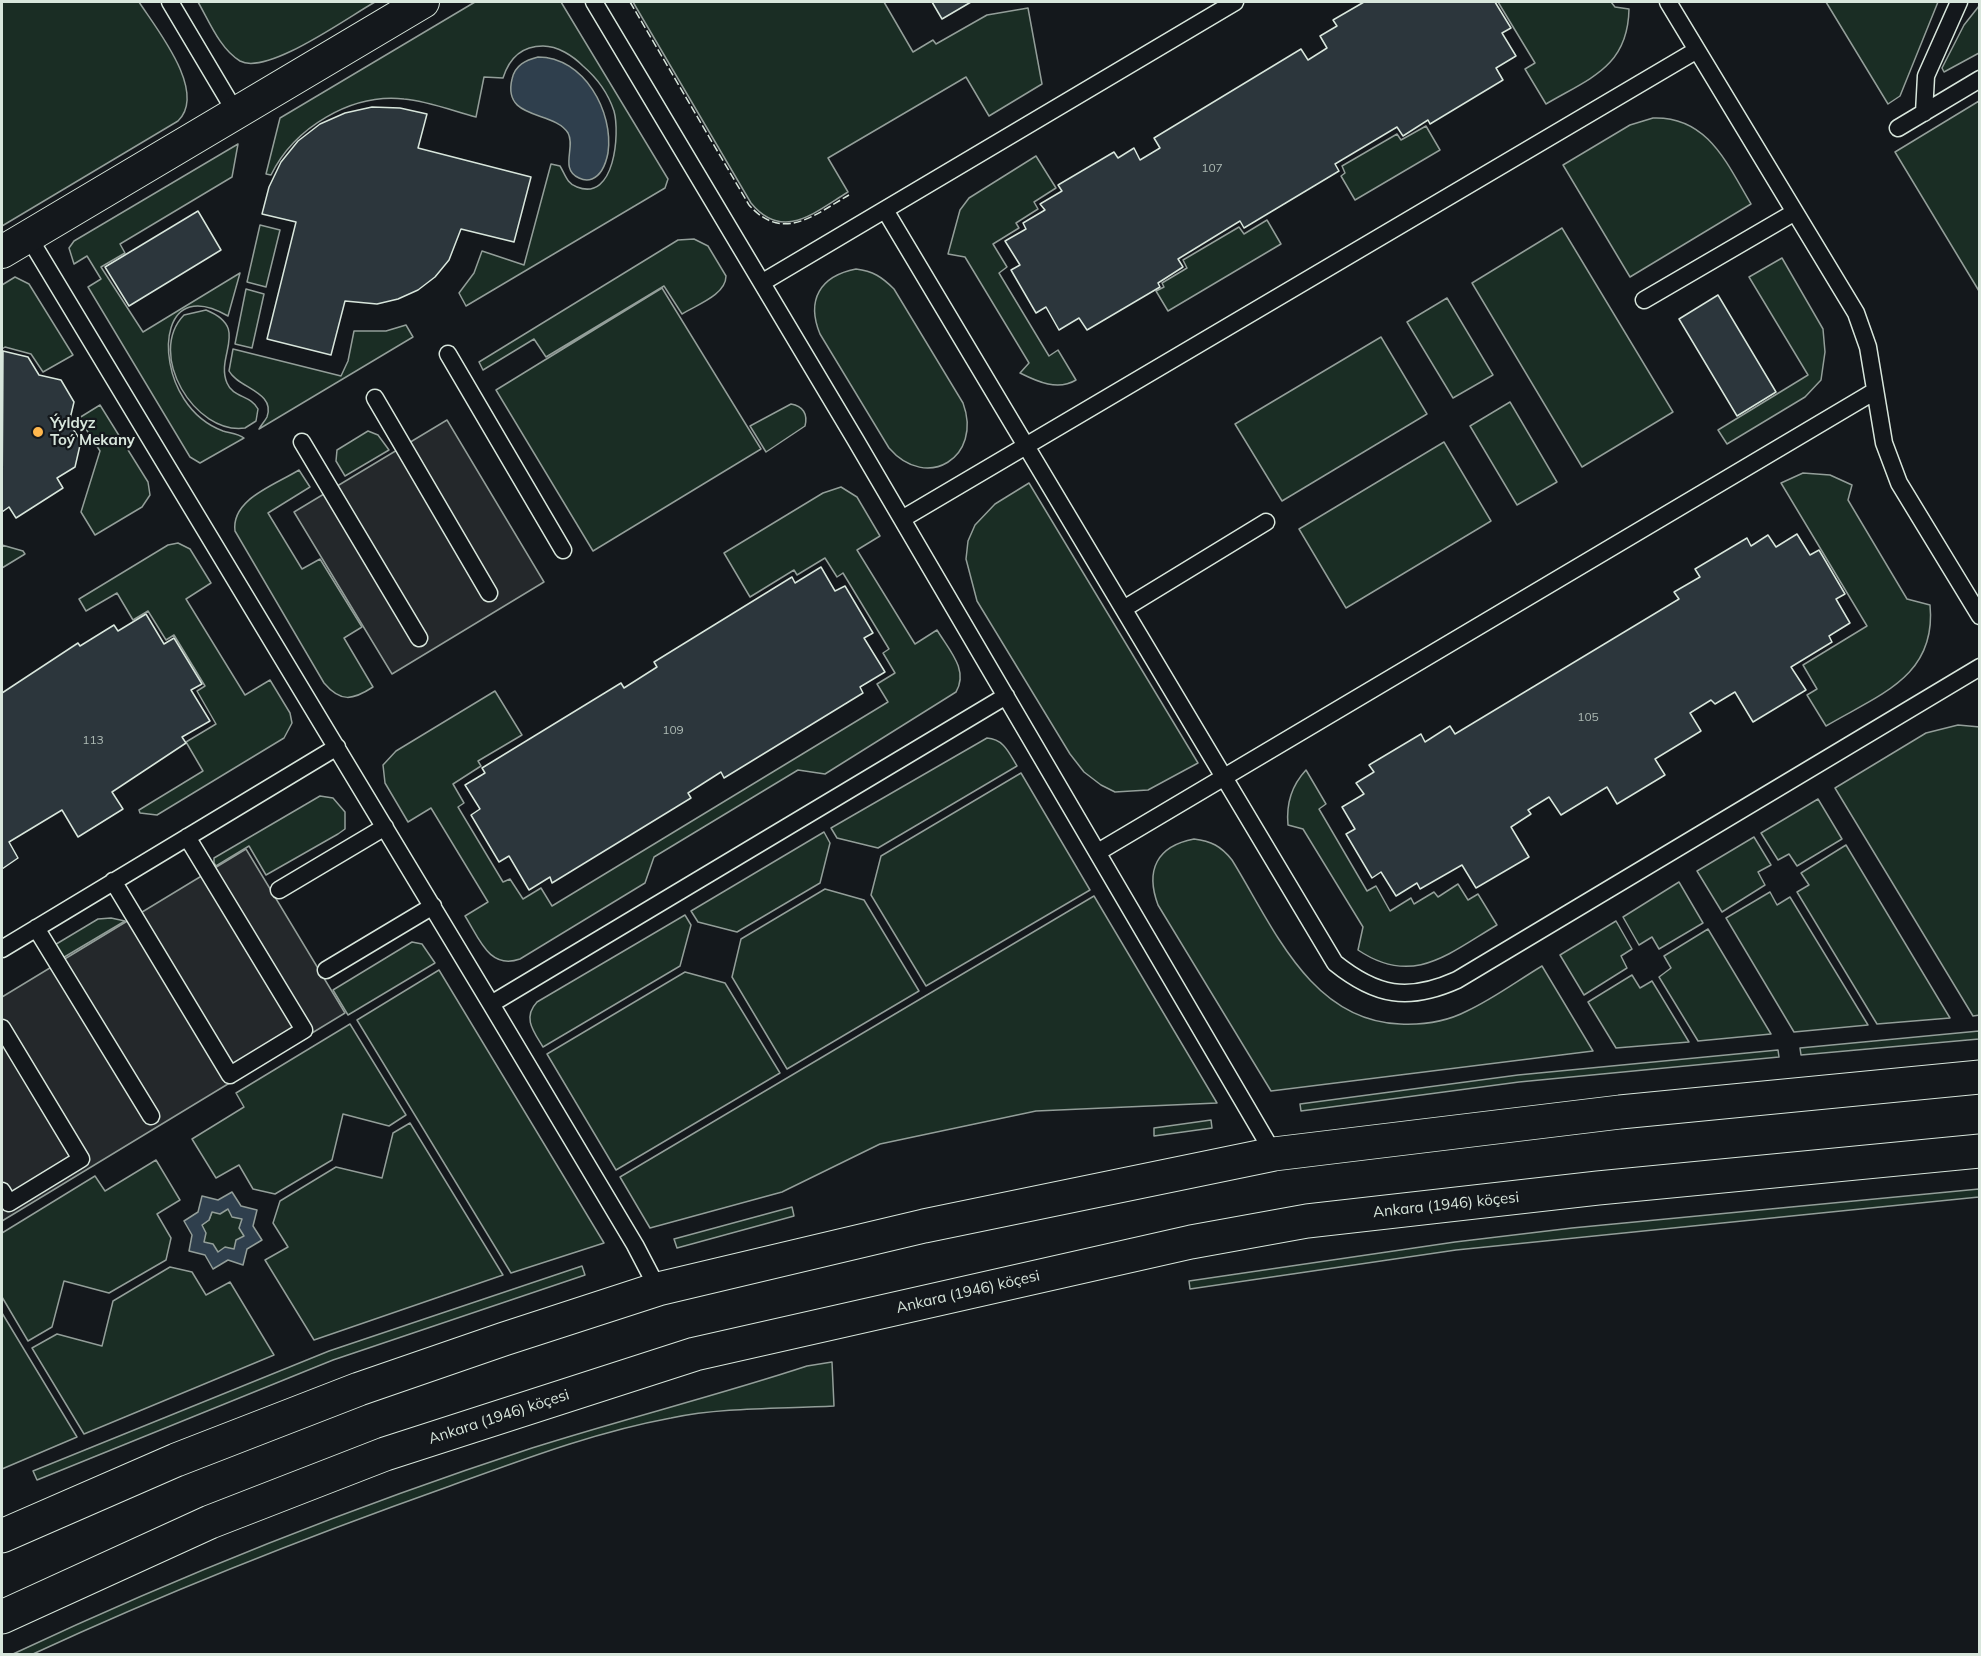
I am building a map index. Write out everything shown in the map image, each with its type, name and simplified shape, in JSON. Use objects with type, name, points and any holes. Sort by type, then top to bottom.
[{"type":"main road","points":[[2,1535],[176,1460],[359,1389],[658,1289],[924,1226],[1274,1154],[1620,1112],[1980,1077]]},
{"type":"main road","name":"Ankara (1946) köçesi","points":[[2,1617],[210,1522],[385,1454],[695,1354],[1191,1242],[1307,1221],[1598,1188],[1980,1151]]},
{"type":"street","points":[[2,252],[423,2]]},
{"type":"lane","points":[[170,2],[236,113]]},
{"type":"lane","points":[[594,2],[763,282],[1274,1154]]},
{"type":"lane","points":[[763,282],[1235,2]]},
{"type":"lane","points":[[1668,2],[1856,313],[1868,347],[1884,442],[1899,483],[1980,616]]},
{"type":"lane","points":[[1924,113],[1926,76],[1959,2]]},
{"type":"lane","points":[[902,519],[1696,50]]},
{"type":"lane","points":[[1899,128],[1980,79]]},
{"type":"lane","points":[[885,210],[1125,608],[1335,963],[1372,989],[1416,994],[1457,980],[1980,667]]},
{"type":"lane","points":[[1644,300],[1795,212]]},
{"type":"lane","points":[[28,236],[433,906],[635,1245],[658,1289]]},
{"type":"lane","points":[[448,354],[563,550]]},
{"type":"lane","points":[[1098,852],[1875,391]]},
{"type":"lane","points":[[375,398],[489,593]]},
{"type":"lane","points":[[302,442],[418,638]]},
{"type":"lane","points":[[1125,608],[1266,522]]},
{"type":"lane","points":[[491,1004],[1006,696]]},
{"type":"lane","points":[[2,949],[337,747]]},
{"type":"lane","points":[[279,891],[385,827]]},
{"type":"lane","points":[[113,882],[230,1075],[286,1042],[304,1030],[187,837]]},
{"type":"lane","points":[[326,970],[433,906]]},
{"type":"lane","points":[[36,928],[151,1116]]},
{"type":"lane","points":[[2,1028],[81,1159],[9,1203],[2,1191]]},
{"type":"green space","points":[[2,2],[139,2],[176,60],[187,94],[186,109],[178,121],[2,226]]},
{"type":"green space","points":[[198,2],[375,2],[308,43],[269,60],[252,63],[240,61],[233,56],[216,34]]},
{"type":"green space","points":[[475,2],[561,2],[668,179],[665,188],[466,306],[459,293],[474,273],[482,251],[524,265],[551,164],[560,166],[574,186],[590,189],[600,185],[612,163],[616,121],[609,98],[588,71],[570,55],[549,46],[528,48],[522,51],[512,60],[503,78],[484,77],[476,117],[404,99],[364,102],[345,108],[309,129],[294,142],[271,175],[266,174],[280,118]]},
{"type":"green space","points":[[633,2],[884,2],[913,52],[933,40],[936,44],[987,15],[1028,8],[1042,84],[989,116],[966,77],[828,158],[848,192],[799,220],[775,221],[763,215],[751,203]]},
{"type":"green space","points":[[1498,2],[1611,2],[1615,7],[1629,9],[1627,29],[1622,45],[1604,68],[1546,104],[1525,69],[1535,63]]},
{"type":"green space","points":[[1826,2],[1938,2],[1900,96],[1888,104]]},
{"type":"green space","points":[[1979,6],[1979,53],[1944,72],[1942,68],[1964,25]]},
{"type":"green space","points":[[1979,101],[1979,291],[1895,152]]},
{"type":"green space","points":[[1653,118],[1672,119],[1702,134],[1724,159],[1751,204],[1630,277],[1563,165],[1630,125]]},
{"type":"green space","points":[[1426,126],[1440,150],[1355,200],[1341,176],[1345,173],[1342,166],[1397,134],[1401,140]]},
{"type":"green space","points":[[238,144],[232,177],[120,244],[125,253],[101,267],[143,332],[240,273],[228,316],[206,307],[190,307],[178,314],[171,328],[168,344],[170,363],[175,382],[184,399],[206,422],[244,438],[200,463],[190,457],[88,287],[101,279],[87,256],[74,264],[69,248],[74,241]]},
{"type":"green space","points":[[1036,156],[1056,188],[1034,202],[1038,209],[1016,223],[1019,228],[993,244],[1007,267],[999,273],[1049,356],[1058,350],[1076,380],[1062,385],[1041,382],[1020,373],[1029,363],[965,257],[948,254],[960,210],[969,198]]},
{"type":"green space","points":[[1267,220],[1281,244],[1168,311],[1156,291],[1164,287],[1162,283],[1187,268],[1183,260],[1239,227],[1244,234]]},
{"type":"green space","points":[[260,225],[280,230],[266,287],[247,282]]},
{"type":"green space","points":[[1562,228],[1673,412],[1582,467],[1472,283]]},
{"type":"green space","points":[[694,239],[708,246],[726,276],[721,289],[709,299],[682,314],[664,286],[546,357],[534,339],[483,370],[479,362],[678,240]]},
{"type":"green space","points":[[1782,258],[1823,329],[1825,352],[1821,380],[1805,397],[1727,444],[1718,430],[1808,375],[1749,277]]},
{"type":"green space","points":[[856,269],[877,275],[894,289],[963,403],[967,422],[965,439],[958,453],[948,462],[934,467],[919,467],[904,461],[889,448],[820,334],[815,310],[819,291],[833,277]]},
{"type":"green space","points":[[15,277],[29,284],[73,355],[43,372],[31,354],[5,347],[2,349],[2,285]]},
{"type":"green space","points":[[662,288],[761,449],[593,551],[496,390]]},
{"type":"green space","points":[[246,289],[264,294],[252,348],[235,344]]},
{"type":"green space","points":[[1447,298],[1493,375],[1453,398],[1407,322]]},
{"type":"green space","points":[[206,310],[219,317],[227,325],[229,343],[224,373],[227,383],[233,391],[251,401],[258,409],[256,421],[245,428],[226,427],[209,419],[194,406],[173,370],[170,350],[174,331],[184,315]]},
{"type":"green space","points":[[406,325],[413,337],[259,429],[267,417],[266,402],[229,371],[233,349],[341,376],[348,361],[354,331],[386,331]]},
{"type":"green space","points":[[1381,337],[1427,414],[1282,501],[1235,424]]},
{"type":"green space","points":[[1510,402],[1557,482],[1517,505],[1470,426]]},
{"type":"green space","points":[[791,404],[804,411],[805,426],[766,452],[750,426]]},
{"type":"green space","points":[[100,405],[148,482],[150,495],[142,507],[95,535],[81,512],[100,451],[79,418]]},
{"type":"green space","points":[[368,431],[378,435],[389,450],[345,476],[336,461],[337,450]]},
{"type":"green space","points":[[1444,442],[1491,521],[1346,608],[1299,529]]},
{"type":"green space","points":[[299,470],[310,487],[268,513],[302,569],[320,559],[362,627],[344,638],[373,687],[353,697],[336,694],[324,683],[235,531],[240,510],[247,502],[267,487]]},
{"type":"green space","points":[[1803,473],[1830,475],[1852,485],[1848,500],[1907,599],[1930,605],[1930,630],[1924,650],[1914,667],[1884,693],[1826,726],[1807,695],[1817,689],[1803,665],[1867,626],[1781,483]]},
{"type":"green space","points":[[1029,483],[1198,763],[1148,790],[1115,792],[1084,772],[1070,754],[977,601],[966,559],[968,541],[975,525],[995,504]]},
{"type":"green space","points":[[841,487],[857,497],[880,536],[857,550],[915,644],[937,630],[959,668],[959,684],[956,692],[825,774],[798,770],[654,857],[645,883],[520,959],[500,960],[493,956],[480,942],[465,916],[488,902],[431,808],[408,822],[385,783],[383,765],[396,751],[495,691],[522,735],[478,761],[481,766],[453,784],[464,803],[458,807],[503,882],[510,879],[523,899],[541,888],[552,906],[888,702],[877,684],[895,673],[883,653],[889,649],[843,573],[837,577],[825,558],[797,575],[794,570],[750,597],[724,553],[823,493]]},
{"type":"green space","points":[[178,543],[190,549],[211,583],[186,599],[245,695],[270,680],[290,713],[292,723],[284,738],[157,815],[140,813],[139,810],[203,771],[186,742],[216,724],[197,691],[205,686],[174,635],[166,640],[148,611],[133,620],[117,593],[86,611],[79,599],[168,545]]},
{"type":"green space","points":[[2,545],[23,551],[25,554],[2,568]]},
{"type":"green space","points":[[1958,725],[1980,727],[1980,1015],[1973,1016],[1835,788],[1926,733]]},
{"type":"green space","points":[[987,738],[1002,744],[1017,766],[878,848],[837,838],[831,828]]},
{"type":"green space","points":[[1306,770],[1326,804],[1319,809],[1367,891],[1376,886],[1390,911],[1411,898],[1414,904],[1434,892],[1438,897],[1458,884],[1468,900],[1478,894],[1497,925],[1446,955],[1413,966],[1396,966],[1378,961],[1358,950],[1363,927],[1303,829],[1288,825],[1291,795]]},
{"type":"green space","points":[[1021,773],[1090,890],[926,986],[871,895],[881,856]]},
{"type":"green space","points":[[320,796],[333,798],[345,812],[345,829],[338,834],[266,875],[249,846],[216,866],[214,863],[214,858]]},
{"type":"green space","points":[[1818,799],[1842,839],[1797,866],[1789,854],[1778,860],[1761,833]]},
{"type":"green space","points":[[824,832],[830,843],[820,883],[737,932],[698,922],[691,911]]},
{"type":"green space","points":[[1754,837],[1771,865],[1758,872],[1765,885],[1722,912],[1697,871]]},
{"type":"green space","points":[[1194,839],[1215,845],[1228,855],[1279,940],[1298,966],[1318,988],[1342,1006],[1369,1019],[1400,1024],[1434,1022],[1451,1018],[1477,1006],[1542,966],[1593,1051],[1271,1091],[1158,905],[1154,892],[1154,871],[1163,854],[1181,842]]},
{"type":"green space","points":[[1846,845],[1950,1018],[1877,1024],[1797,892],[1809,885],[1801,873]]},
{"type":"green space","points":[[1679,882],[1703,923],[1659,949],[1652,937],[1639,945],[1623,917]]},
{"type":"green space","points":[[825,889],[864,900],[919,991],[787,1069],[732,977],[741,939]]},
{"type":"green space","points":[[1770,892],[1777,905],[1790,897],[1868,1025],[1794,1032],[1726,918]]},
{"type":"green space","points":[[1094,896],[1217,1103],[1036,1111],[880,1144],[782,1192],[650,1228],[620,1177]]},
{"type":"green space","points":[[685,915],[691,925],[680,966],[543,1047],[533,1030],[530,1019],[530,1014],[537,1002]]},
{"type":"green space","points":[[111,918],[125,921],[61,959],[53,946],[98,919]]},
{"type":"green space","points":[[1616,921],[1632,949],[1621,956],[1627,968],[1584,995],[1560,955]]},
{"type":"green space","points":[[1708,929],[1771,1034],[1698,1041],[1659,977],[1671,968],[1664,956]]},
{"type":"green space","points":[[412,942],[422,944],[435,963],[348,1015],[333,990]]},
{"type":"green space","points":[[439,970],[604,1243],[511,1273],[357,1020]]},
{"type":"green space","points":[[685,972],[725,983],[780,1073],[616,1170],[547,1054]]},
{"type":"green space","points":[[1632,975],[1640,988],[1652,981],[1689,1042],[1616,1048],[1588,1002]]},
{"type":"green space","points":[[350,1024],[406,1115],[389,1126],[343,1114],[332,1160],[275,1194],[253,1189],[239,1165],[216,1178],[192,1139],[244,1107],[236,1093]]},
{"type":"green space","points":[[1979,1031],[1979,1039],[1801,1055],[1800,1048]]},
{"type":"green space","points":[[1778,1050],[1779,1057],[1519,1082],[1301,1111],[1300,1104],[1518,1075]]},
{"type":"green space","points":[[1211,1120],[1212,1128],[1154,1136],[1154,1128]]},
{"type":"green space","points":[[410,1123],[503,1275],[314,1340],[265,1260],[288,1247],[273,1223],[280,1201],[336,1167],[382,1178],[393,1133]]},
{"type":"green space","points":[[156,1160],[180,1200],[157,1214],[171,1238],[166,1260],[109,1293],[64,1281],[52,1327],[28,1341],[2,1297],[2,1233],[95,1176],[105,1191]]},
{"type":"green space","points":[[1979,1189],[1979,1197],[1456,1250],[1190,1289],[1189,1281],[1455,1242],[1572,1228]]},
{"type":"green space","points":[[792,1207],[794,1216],[677,1248],[674,1239]]},
{"type":"green space","points":[[228,1209],[242,1219],[244,1236],[234,1249],[217,1252],[204,1242],[202,1225],[209,1220],[212,1212]]},
{"type":"green space","points":[[582,1266],[585,1275],[333,1360],[37,1480],[33,1471],[329,1351]]},
{"type":"green space","points":[[170,1267],[192,1272],[206,1295],[230,1282],[274,1355],[84,1434],[32,1348],[57,1334],[102,1346],[113,1301]]},
{"type":"green space","points":[[2,1313],[77,1437],[2,1469]]},
{"type":"green space","points":[[832,1362],[834,1406],[691,1414],[587,1439],[504,1466],[292,1545],[188,1586],[33,1654],[13,1654],[204,1569],[466,1470],[566,1437],[807,1366]]},
{"type":"shaded area","points":[[447,420],[544,582],[392,674],[294,512]]},
{"type":"shaded area","points":[[246,849],[345,1013],[2,1221],[2,997]]},
{"type":"water","points":[[538,57],[554,59],[569,66],[593,90],[601,105],[609,137],[608,153],[601,172],[592,179],[581,179],[570,169],[570,139],[561,126],[531,113],[515,102],[511,92],[513,74],[522,64]]},
{"type":"water","points":[[232,1192],[241,1206],[257,1210],[253,1226],[262,1240],[247,1249],[243,1265],[228,1260],[213,1269],[205,1255],[189,1251],[192,1235],[184,1221],[198,1212],[202,1196],[218,1200]],"holes":[[[228,1209],[232,1217],[242,1219],[239,1228],[244,1236],[236,1240],[234,1249],[225,1247],[218,1252],[213,1244],[204,1242],[206,1233],[202,1225],[209,1220],[212,1212],[220,1214]]]},
{"type":"building","points":[[932,2],[971,2],[942,19]]},
{"type":"building","points":[[1364,2],[1495,2],[1511,28],[1502,33],[1516,56],[1496,68],[1503,80],[1430,124],[1428,120],[1403,136],[1397,127],[1335,164],[1339,171],[1244,228],[1240,221],[1178,259],[1183,267],[1158,283],[1160,287],[1087,330],[1079,318],[1059,330],[1046,307],[1036,313],[1011,270],[1020,265],[1005,241],[1026,229],[1023,223],[1045,210],[1040,204],[1062,191],[1058,185],[1114,152],[1118,158],[1134,148],[1140,160],[1160,148],[1154,138],[1301,49],[1308,60],[1327,48],[1320,36],[1337,26],[1333,20]]},
{"type":"building","points":[[372,107],[400,108],[427,114],[418,148],[531,177],[514,242],[461,229],[449,260],[435,277],[418,290],[398,299],[377,304],[345,301],[331,355],[267,339],[296,222],[262,214],[269,187],[281,162],[298,141],[320,124],[345,113]]},
{"type":"building","points":[[198,211],[221,250],[129,306],[105,267]]},
{"type":"building","points":[[1718,295],[1776,392],[1737,416],[1679,319]]},
{"type":"building","name":"Ýyldyz Toý Mekany","points":[[3,351],[28,357],[39,375],[61,380],[74,402],[69,423],[81,441],[75,467],[57,478],[63,488],[16,518],[9,507],[2,512]]},
{"type":"building","points":[[1797,534],[1810,555],[1819,550],[1845,594],[1836,599],[1850,623],[1829,636],[1832,642],[1791,667],[1806,690],[1753,722],[1735,692],[1715,704],[1711,700],[1690,713],[1701,731],[1655,759],[1665,775],[1617,804],[1607,787],[1561,815],[1549,797],[1528,810],[1531,814],[1511,827],[1529,857],[1476,888],[1462,865],[1420,889],[1417,883],[1396,896],[1381,872],[1372,878],[1346,834],[1355,829],[1342,807],[1364,794],[1356,783],[1374,772],[1369,765],[1421,734],[1425,742],[1450,726],[1455,734],[1679,599],[1674,592],[1700,577],[1695,569],[1747,538],[1751,546],[1768,535],[1776,547]]},
{"type":"building","points":[[821,567],[835,591],[845,586],[873,633],[864,638],[885,672],[860,687],[863,693],[724,778],[721,772],[688,793],[691,798],[552,883],[550,877],[529,890],[509,856],[499,862],[471,815],[480,809],[465,785],[485,773],[482,768],[621,683],[624,688],[657,667],[654,662],[792,577],[795,583]]},
{"type":"building","points":[[146,614],[164,644],[174,638],[202,684],[191,690],[210,721],[182,737],[186,743],[112,792],[123,809],[78,837],[62,810],[9,842],[18,858],[2,869],[2,693],[78,643],[80,646],[114,625],[118,631]]},
{"type":"fence","points":[[630,2],[749,205],[762,216],[774,222],[786,224],[811,217],[849,195]]},
{"type":"place","name":"Ýyldyz Toý Mekany","points":[[38,432]]}]
